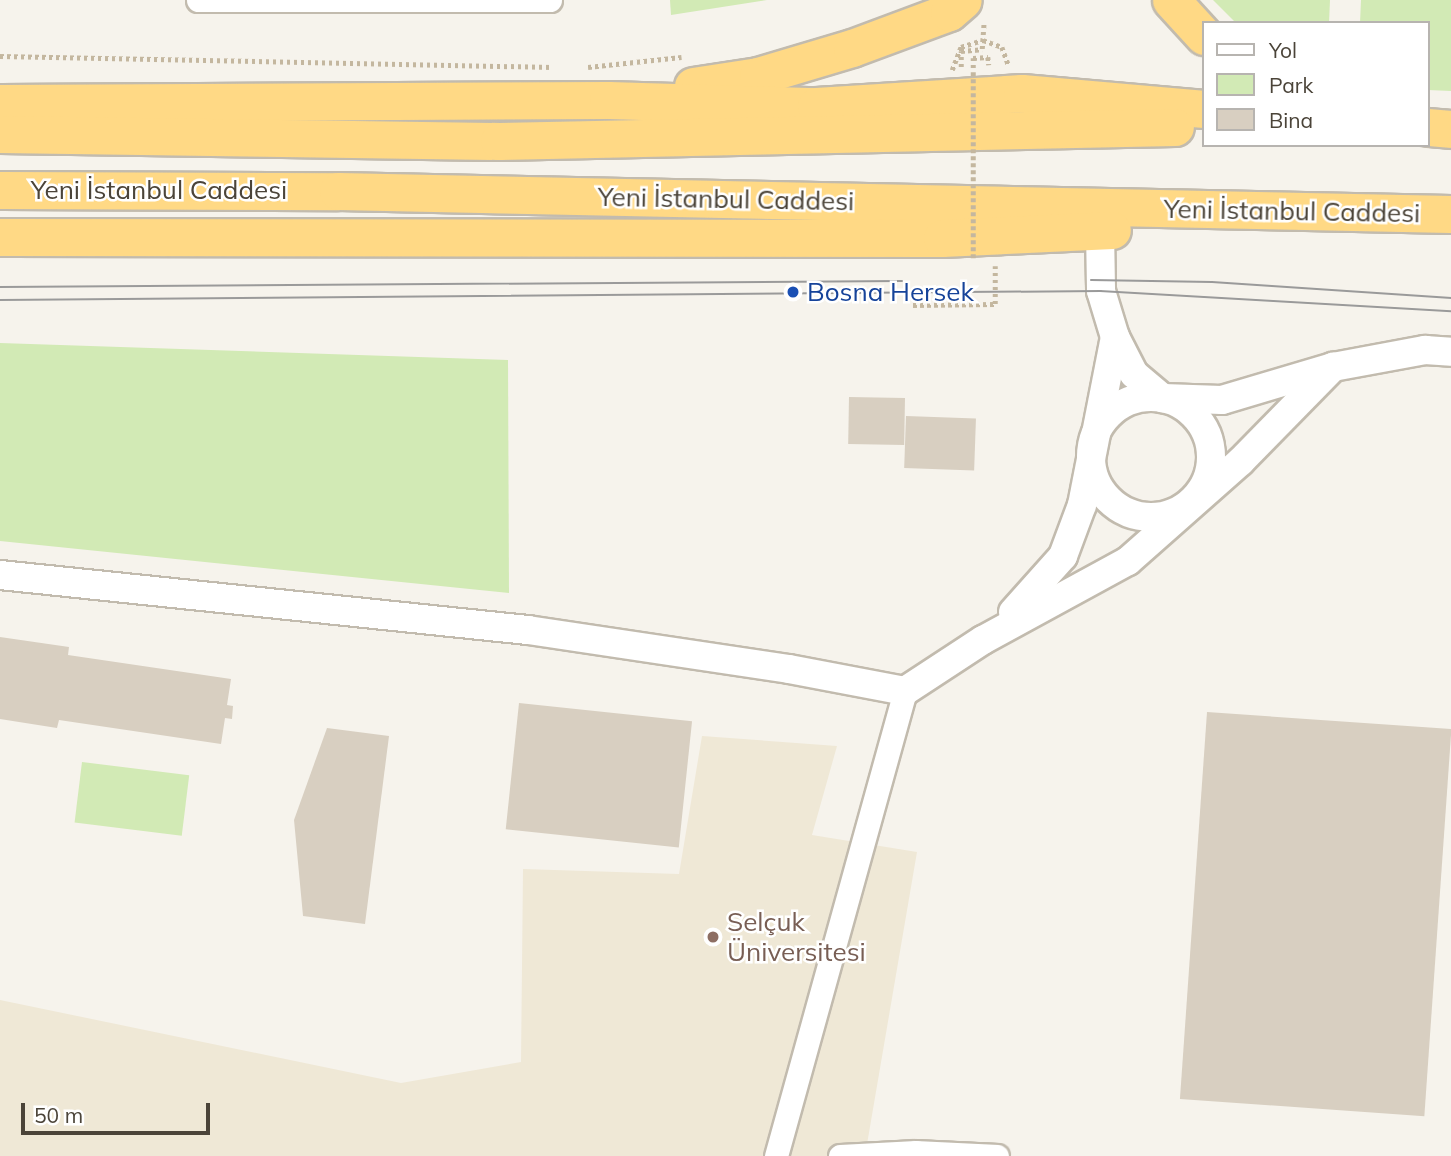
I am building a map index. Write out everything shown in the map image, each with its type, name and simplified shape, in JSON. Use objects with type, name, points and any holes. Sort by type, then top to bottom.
[{"type":"highway","points":[[1171,0],[1202,34]]},
{"type":"highway","points":[[608,100],[758,76],[852,48],[949,12],[974,7]]},
{"type":"highway","points":[[0,103],[608,100],[816,106],[1022,93],[1202,109]]},
{"type":"highway","name":"Yeni İstanbul Caddesi","points":[[0,134],[499,141],[1202,127]]},
{"type":"highway","points":[[1430,127],[1451,129]]},
{"type":"highway","name":"Yeni İstanbul Caddesi","points":[[0,190],[352,191],[1451,214]]},
{"type":"highway","points":[[0,237],[943,239],[1350,213]]},
{"type":"street","points":[[198,0],[550,1]]},
{"type":"street","points":[[1100,231],[1101,290],[1115,337],[1134,374],[1163,398],[1198,418],[1211,455],[1208,475],[1185,507],[1147,518],[1112,504],[1093,474],[1094,439],[1113,410],[1129,401],[1163,398],[1222,400],[1333,367],[1425,350],[1451,352]]},
{"type":"street","points":[[983,640],[1037,590],[1063,556],[1082,505],[1115,337]]},
{"type":"street","points":[[776,1156],[905,691],[983,640],[1128,561],[1185,507],[1241,461],[1333,367]]},
{"type":"street","points":[[0,575],[528,630],[789,669],[905,691]]},
{"type":"street","points":[[840,1156],[916,1152],[996,1156]]},
{"type":"path","points":[[961,64],[961,51],[982,49],[974,7]]},
{"type":"path","points":[[944,77],[951,73],[961,47],[982,40],[1002,47],[1011,73]]},
{"type":"path","points":[[580,68],[692,55]]},
{"type":"path","points":[[0,56],[566,67]]},
{"type":"path","points":[[973,72],[973,258]]},
{"type":"path","points":[[962,252],[984,251]]},
{"type":"path","points":[[914,305],[996,304],[995,261]]},
{"type":"shaded area","name":"Selçuk Üniversitesi","points":[[702,736],[837,746],[812,835],[917,852],[865,1156],[0,1156],[0,1000],[401,1083],[521,1062],[523,869],[679,874]]},
{"type":"green space","points":[[670,0],[767,0],[671,15]]},
{"type":"green space","points":[[1213,0],[1330,0],[1329,21],[1234,21]]},
{"type":"green space","points":[[1361,0],[1451,0],[1451,91],[1430,90],[1430,21],[1360,21]]},
{"type":"green space","points":[[0,343],[508,360],[509,593],[0,541]]},
{"type":"green space","points":[[82,762],[189,775],[182,836],[75,823]]},
{"type":"building","points":[[849,397],[905,398],[904,445],[848,444]]},
{"type":"building","points":[[906,416],[976,418],[974,470],[904,468]]},
{"type":"building","points":[[0,637],[69,647],[68,655],[231,679],[227,705],[233,706],[232,719],[225,718],[221,744],[59,720],[57,728],[0,719]]},
{"type":"building","points":[[519,703],[692,721],[679,847],[506,829]]},
{"type":"building","points":[[1207,712],[1451,729],[1424,1116],[1180,1099]]},
{"type":"building","points":[[327,728],[389,736],[365,924],[303,916],[294,820]]},
{"type":"tram line","points":[[1091,280],[1212,282],[1451,298]]},
{"type":"tram line","points":[[0,287],[902,281]]},
{"type":"tram line","points":[[0,300],[1101,291],[1451,311]]},
{"type":"place","name":"Bosna Hersek","points":[[793,292]]},
{"type":"place","name":"Selçuk Üniversitesi","points":[[713,937]]}]
